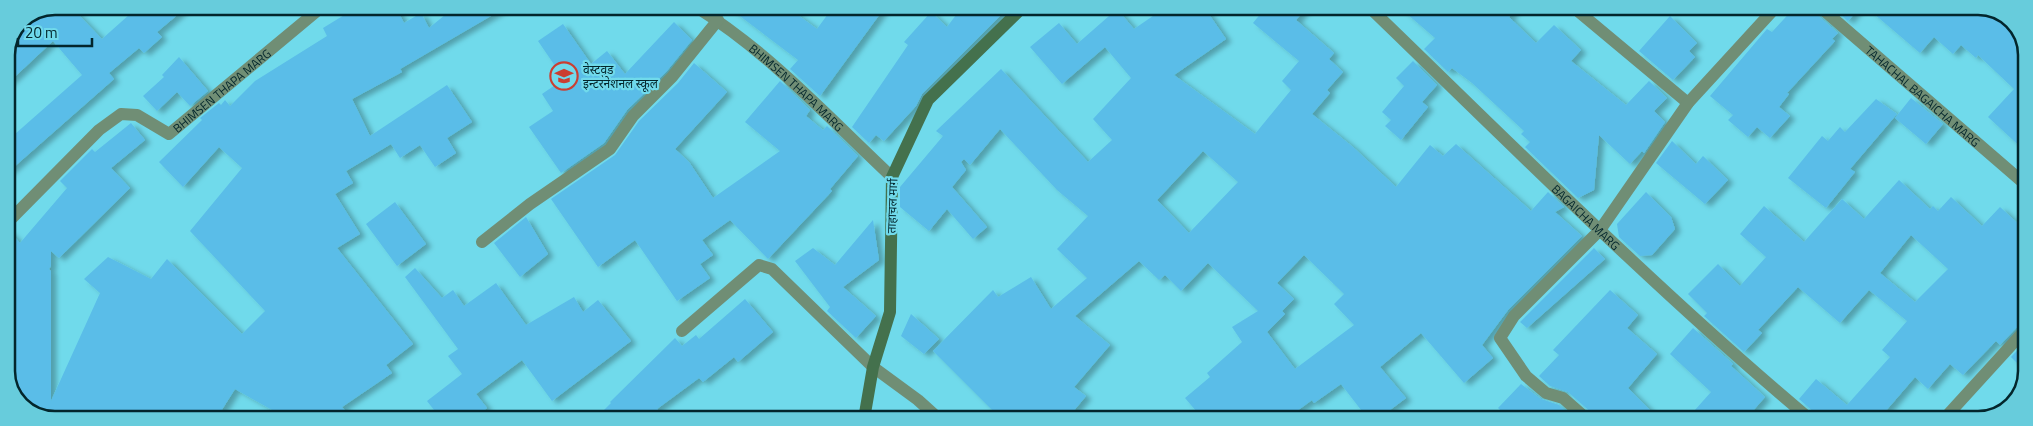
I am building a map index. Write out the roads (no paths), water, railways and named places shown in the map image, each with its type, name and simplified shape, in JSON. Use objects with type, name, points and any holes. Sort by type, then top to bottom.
[{"type":"street","name":"BHIMSEN THAPA MARG","points":[[15,215],[99,130],[121,114],[136,115],[169,134],[312,15]]},
{"type":"street","name":"BHIMSEN THAPA MARG","points":[[710,15],[783,75],[892,176]]},
{"type":"street","name":"ताहाचल मार्ग","points":[[865,411],[873,367],[890,312],[892,176],[928,100],[1015,15]]},
{"type":"street","name":"BAGAICHA MARG","points":[[1377,15],[1600,230],[1731,352],[1800,411]]},
{"type":"street","points":[[1583,15],[1688,103]]},
{"type":"street","points":[[1578,411],[1563,398],[1546,393],[1526,376],[1500,338],[1514,316],[1600,230],[1688,103],[1769,15]]},
{"type":"street","name":"TAHACHAL BAGAICHA MARG","points":[[1829,15],[2018,178]]},
{"type":"street","points":[[482,242],[530,204],[610,150],[633,116],[672,77],[718,20]]},
{"type":"street","points":[[682,331],[759,265],[772,269],[873,367],[911,394],[930,411]]},
{"type":"street","points":[[1951,411],[2018,338]]},
{"type":"place","name":"वेस्टवुड इन्टरनेशनल स्कूल","points":[[564,76]]}]
